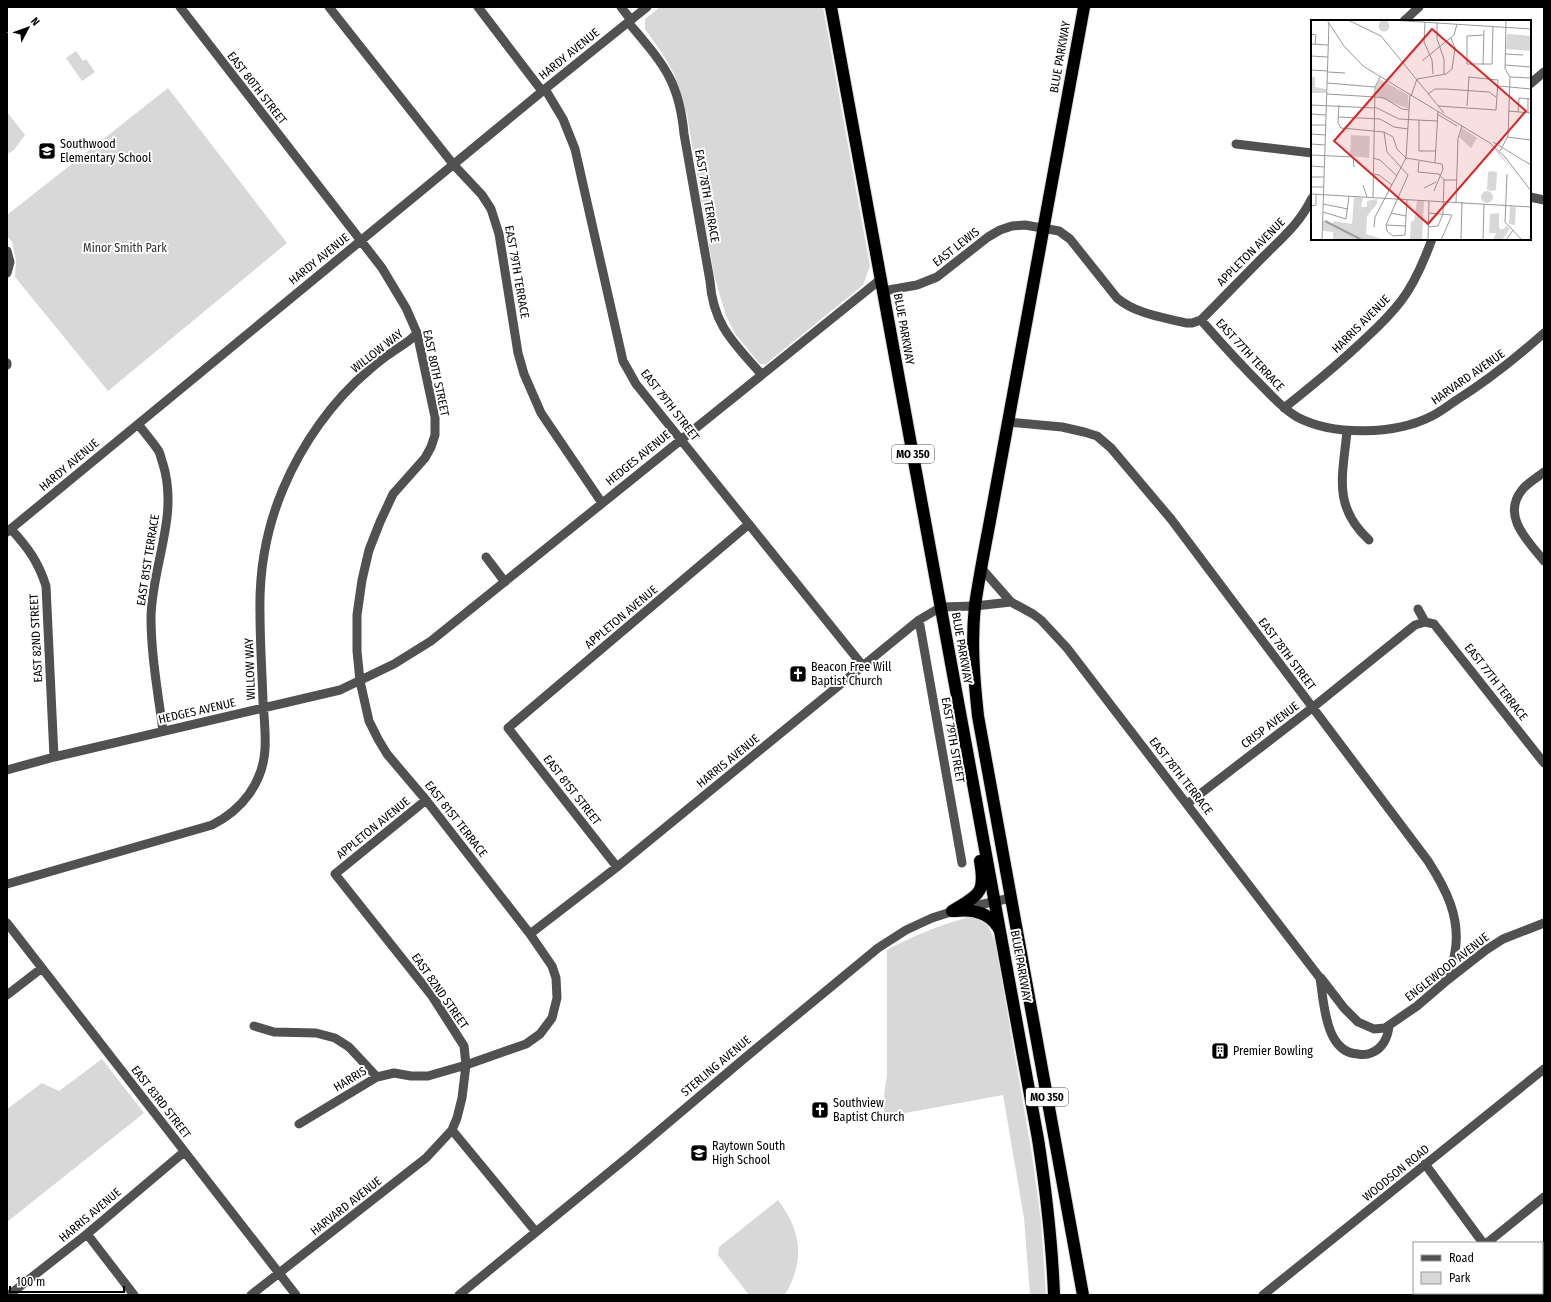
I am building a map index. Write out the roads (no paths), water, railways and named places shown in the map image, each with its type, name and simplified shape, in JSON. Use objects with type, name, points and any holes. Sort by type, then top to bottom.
[{"type":"highway","name":"BLUE PARKWAY","points":[[831,7],[1001,932],[1046,1190],[1054,1295]]},
{"type":"highway","name":"BLUE PARKWAY","points":[[1083,1295],[978,716],[973,650],[975,606],[1084,7]]},
{"type":"highway","points":[[952,911],[975,898],[981,888],[982,880],[978,846],[980,818]]},
{"type":"highway","points":[[952,911],[969,910],[983,914],[994,922],[1001,932]]},
{"type":"street","name":"EAST 80TH STREET","points":[[180,7],[395,287],[417,333],[435,417],[435,435],[425,458],[393,494],[369,550],[362,580],[357,616],[357,651],[360,681]]},
{"type":"street","name":"EAST 79TH TERRACE","points":[[329,7],[453,164],[482,196],[491,209],[499,234],[518,353],[524,374],[541,413],[602,503]]},
{"type":"street","name":"EAST 79TH STREET","points":[[478,7],[543,90],[563,119],[575,149],[624,362],[636,384],[863,666]]},
{"type":"street","name":"EAST 78TH TERRACE","points":[[622,7],[630,21],[662,63],[678,95],[710,281],[710,294],[715,312],[726,333],[761,374]]},
{"type":"street","name":"HARDY AVENUE","points":[[9,530],[543,90],[647,7]]},
{"type":"street","points":[[1405,20],[1419,7]]},
{"type":"street","points":[[1531,83],[1544,72]]},
{"type":"street","points":[[1236,144],[1311,153]]},
{"type":"street","points":[[1531,197],[1544,200]]},
{"type":"street","name":"APPLETON AVENUE","points":[[1201,320],[1265,255],[1284,238],[1305,212],[1311,200]]},
{"type":"street","name":"EAST LEWIS","points":[[882,285],[916,285],[938,277],[988,237],[1000,230],[1012,226],[1025,225],[1044,228]]},
{"type":"street","name":"EAST 77TH TERRACE","points":[[1044,228],[1059,231],[1070,239],[1118,298],[1127,306],[1136,310],[1186,323],[1201,320],[1232,356],[1284,408]]},
{"type":"street","name":"HARRIS AVENUE","points":[[1284,408],[1342,361],[1384,320],[1401,301],[1421,268],[1432,240]]},
{"type":"street","points":[[7,251],[10,262],[7,273]]},
{"type":"street","name":"HEDGES AVENUE","points":[[7,770],[54,757],[340,690],[394,664],[431,641],[761,374],[882,285]]},
{"type":"street","name":"WILLOW WAY","points":[[7,884],[212,825],[236,810],[244,801],[260,774],[265,750],[260,612],[261,580],[268,536],[283,489],[305,445],[334,405],[368,370],[413,338],[417,333]]},
{"type":"street","name":"HARVARD AVENUE","points":[[1284,408],[1296,416],[1313,424],[1331,429],[1347,431],[1372,431],[1412,424],[1432,416],[1478,387],[1521,354],[1544,333]]},
{"type":"street","name":"EAST 78TH STREET","points":[[1008,422],[1062,427],[1097,436],[1111,448],[1171,519],[1428,861],[1442,884],[1452,908],[1456,928],[1455,953],[1445,982]]},
{"type":"street","name":"EAST 81ST TERRACE","points":[[138,424],[159,451],[165,470],[168,490],[168,520],[155,575],[151,616],[152,646],[163,731]]},
{"type":"street","points":[[1347,431],[1342,484],[1343,498],[1352,522],[1369,540]]},
{"type":"street","points":[[1544,472],[1522,489],[1515,501],[1514,515],[1518,528],[1544,560]]},
{"type":"street","name":"APPLETON AVENUE","points":[[506,728],[749,524]]},
{"type":"street","name":"EAST 82ND STREET","points":[[9,530],[26,545],[34,556],[46,586],[54,757]]},
{"type":"street","points":[[486,557],[504,582]]},
{"type":"street","name":"EAST 78TH TERRACE","points":[[982,569],[1011,602],[1033,614],[1058,637],[1344,1008],[1358,1022],[1374,1029],[1389,1026]]},
{"type":"street","points":[[941,608],[1011,602]]},
{"type":"street","name":"HARRIS AVENUE","points":[[530,934],[617,867],[919,620],[941,608]]},
{"type":"street","points":[[1418,609],[1424,622]]},
{"type":"street","name":"EAST 79TH STREET","points":[[919,620],[962,864]]},
{"type":"street","name":"EAST 77TH TERRACE","points":[[1424,622],[1434,624],[1544,763]]},
{"type":"street","name":"CRISP AVENUE","points":[[1187,804],[1312,708],[1415,625],[1424,622]]},
{"type":"street","name":"EAST 81ST TERRACE","points":[[360,681],[369,721],[387,754],[426,800],[530,934],[550,964]]},
{"type":"street","name":"EAST 81ST STREET","points":[[506,728],[617,867]]},
{"type":"street","name":"APPLETON AVENUE","points":[[335,874],[426,800]]},
{"type":"street","name":"EAST 82ND STREET","points":[[335,874],[432,996],[464,1046],[466,1066],[462,1098],[452,1130]]},
{"type":"street","name":"STERLING AVENUE","points":[[459,1295],[629,1156],[878,948],[919,924],[952,911],[1011,898]]},
{"type":"street","name":"EAST 83RD STREET","points":[[7,923],[296,1295]]},
{"type":"street","name":"ENGLEWOOD AVENUE","points":[[1389,1026],[1417,1006],[1486,950],[1503,939],[1544,923]]},
{"type":"street","name":"HARRIS","points":[[299,1124],[377,1077],[394,1073],[411,1076],[428,1076],[466,1066],[526,1044],[540,1034],[552,1018],[557,998],[556,978],[550,964]]},
{"type":"street","points":[[7,995],[42,968]]},
{"type":"street","name":"EAST 78TH TERRACE","points":[[1320,978],[1330,1031],[1333,1038],[1343,1050],[1364,1055],[1373,1052],[1384,1042],[1389,1026]]},
{"type":"street","points":[[254,1026],[274,1032],[316,1033],[335,1038],[350,1047],[377,1077]]},
{"type":"street","name":"WOODSON ROAD","points":[[1263,1295],[1544,1069]]},
{"type":"street","points":[[452,1130],[536,1232]]},
{"type":"street","name":"HARVARD AVENUE","points":[[252,1295],[426,1158],[452,1130]]},
{"type":"street","name":"HARRIS AVENUE","points":[[10,1295],[87,1234],[184,1152]]},
{"type":"street","points":[[1425,1164],[1482,1242]]},
{"type":"street","points":[[1488,1242],[1544,1197]]},
{"type":"street","points":[[87,1234],[134,1295]]},
{"type":"place","name":"Southwood Elementary School","points":[[47,151]]},
{"type":"place","name":"Beacon Free Will Baptist Church","points":[[798,674]]},
{"type":"place","name":"Premier Bowling","points":[[1220,1051]]},
{"type":"place","name":"Southview Baptist Church","points":[[820,1110]]},
{"type":"place","name":"Raytown South High School","points":[[699,1153]]},
{"type":"park label","name":"Minor Smith Park","points":[[125,248]]}]
